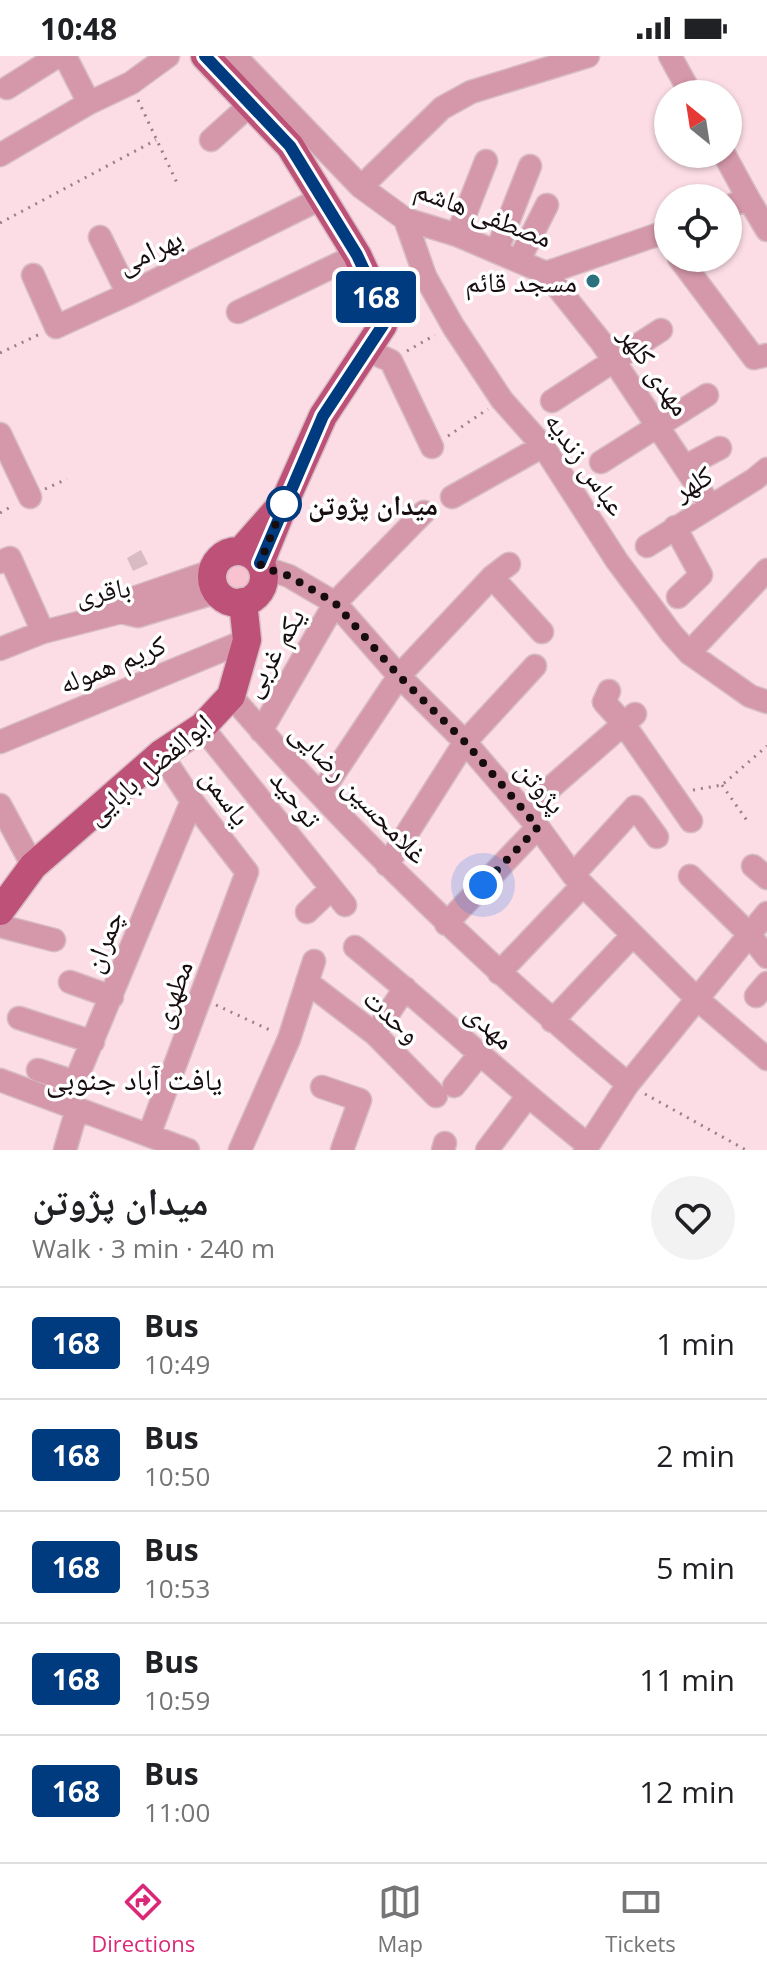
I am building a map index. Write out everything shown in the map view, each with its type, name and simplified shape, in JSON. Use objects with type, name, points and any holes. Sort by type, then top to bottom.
[{"type":"main road","points":[[205,56],[251,104],[298,138],[322,198],[357,255],[382,312],[379,355],[323,416],[254,561]]},
{"type":"main road","points":[[226,554],[254,561],[264,577],[260,590],[224,589],[215,564],[226,554]]},
{"type":"main road","name":"ابوالفضل بابایی","points":[[0,911],[33,866],[161,754],[202,727],[231,696],[247,640],[224,589]]},
{"type":"street","points":[[7,88],[58,56]]},
{"type":"street","points":[[65,56],[89,103]]},
{"type":"street","points":[[0,155],[89,103],[131,83],[168,56]]},
{"type":"street","name":"مصطفی هاشم","points":[[235,56],[298,138],[405,219],[497,250],[546,273],[654,240]]},
{"type":"street","points":[[361,187],[442,108],[471,92],[588,56]]},
{"type":"street","points":[[670,56],[683,80]]},
{"type":"street","points":[[211,140],[251,104]]},
{"type":"street","points":[[457,235],[486,161]]},
{"type":"street","points":[[497,250],[530,166]]},
{"type":"street","name":"بهرامی","points":[[56,327],[322,198]]},
{"type":"street","points":[[519,260],[547,205]]},
{"type":"street","points":[[742,206],[767,230]]},
{"type":"street","name":"عباس زندیه","points":[[405,219],[425,276],[453,326],[502,400],[543,446],[617,561],[689,653],[750,696],[767,702]]},
{"type":"street","points":[[100,237],[128,294]]},
{"type":"street","points":[[238,312],[357,255]]},
{"type":"street","points":[[690,272],[754,358],[767,355]]},
{"type":"street","name":"مهدی کلهر","points":[[546,273],[614,363],[710,505]]},
{"type":"street","points":[[33,275],[56,327]]},
{"type":"street","points":[[552,401],[661,330]]},
{"type":"street","points":[[379,355],[432,447]]},
{"type":"street","points":[[601,462],[707,395]]},
{"type":"street","points":[[0,434],[30,497]]},
{"type":"street","points":[[452,497],[543,446]]},
{"type":"street","points":[[686,466],[720,448]]},
{"type":"street","name":"کلهر","points":[[647,546],[710,505],[763,478]]},
{"type":"street","name":"یکم غربی","points":[[261,731],[335,603],[424,512]]},
{"type":"street","points":[[675,527],[701,575],[678,597]]},
{"type":"street","points":[[0,562],[10,558],[43,632]]},
{"type":"street","name":"پژوتن","points":[[254,561],[289,576],[335,603],[399,676],[465,742],[578,880],[696,998],[767,1059]]},
{"type":"street","points":[[689,653],[767,570]]},
{"type":"street","points":[[321,793],[399,676],[501,571],[542,632]]},
{"type":"street","name":"باقری","points":[[0,649],[43,632],[121,612],[134,598],[224,589]]},
{"type":"street","name":"کریم هموله","points":[[0,742],[247,640]]},
{"type":"street","points":[[387,865],[465,742],[535,666]]},
{"type":"street","points":[[609,691],[604,702],[629,719],[691,821]]},
{"type":"street","name":"غلامحسین رضایی","points":[[231,696],[387,865],[446,924],[552,1021],[628,1084]]},
{"type":"street","points":[[446,924],[531,819],[629,719]]},
{"type":"street","name":"توحید","points":[[202,727],[338,897],[307,912]]},
{"type":"street","name":"یاسمن","points":[[161,754],[192,801],[247,872]]},
{"type":"street","name":"چمران","points":[[65,1150],[75,1082],[192,801]]},
{"type":"street","points":[[0,805],[33,866]]},
{"type":"street","points":[[499,973],[635,807],[657,837]]},
{"type":"street","name":"مطهری","points":[[168,1144],[201,999],[247,872]]},
{"type":"street","points":[[690,876],[748,933],[767,957]]},
{"type":"street","points":[[586,1148],[628,1084],[767,913]]},
{"type":"street","points":[[0,926],[54,940]]},
{"type":"street","points":[[552,1021],[633,935]]},
{"type":"street","name":"مهدی","points":[[355,947],[586,1148]]},
{"type":"street","name":"وحدت","points":[[289,1039],[311,972],[375,1034],[445,1091],[479,1055]]},
{"type":"street","points":[[70,982],[112,997]]},
{"type":"street","points":[[375,1034],[405,988]]},
{"type":"street","points":[[19,1018],[93,1042]]},
{"type":"street","points":[[240,1150],[289,1039]]},
{"type":"street","points":[[38,1070],[75,1082]]},
{"type":"street","points":[[0,1080],[168,1144]]},
{"type":"street","points":[[322,1087],[360,1100],[342,1150]]},
{"type":"street","points":[[487,1150],[527,1097]]},
{"type":"path","points":[[131,83],[177,183]]},
{"type":"path","points":[[0,223],[156,140]]},
{"type":"path","points":[[379,355],[453,326]]},
{"type":"path","points":[[0,353],[56,327]]},
{"type":"path","points":[[432,447],[502,400]]},
{"type":"path","points":[[672,793],[722,785],[767,746]]},
{"type":"path","points":[[722,785],[748,822]]},
{"type":"path","points":[[201,999],[289,1039]]},
{"type":"path","points":[[628,1084],[746,1150]]},
{"type":"shaded area","name":"میدان پژوتن","points":[[237,556],[251,562],[257,576],[251,590],[237,596],[223,590],[217,576],[223,562]]},
{"type":"building","points":[[141,550],[148,564],[133,571],[127,558]]},
{"type":"bus line","name":"168","points":[[205,56],[290,146],[357,255],[382,312],[383,325],[323,416],[260,563]]},
{"type":"place","name":"مسجد قائم","points":[[593,281]]},
{"type":"place","name":"میدان پژوتن","points":[[284,504]]},
{"type":"district","name":"یافت آباد جنوبی","points":[[134,1078]]},
{"type":"route","points":[[284,504],[285,501],[260,563],[262,567],[289,576],[335,603],[399,676],[465,742],[538,827],[483,885]]}]
